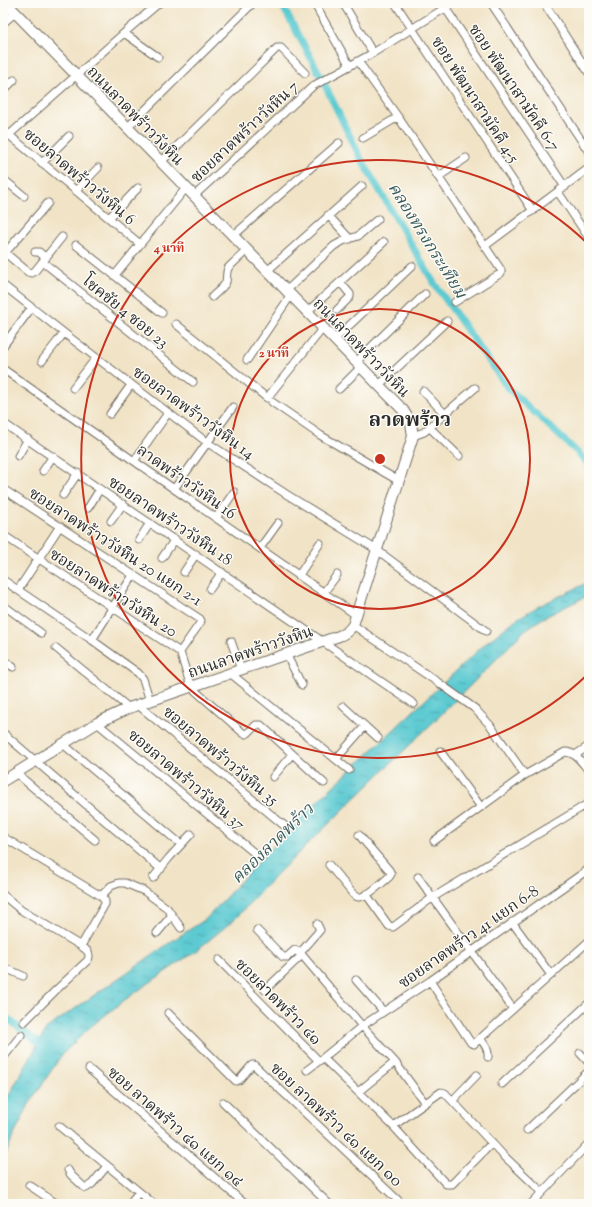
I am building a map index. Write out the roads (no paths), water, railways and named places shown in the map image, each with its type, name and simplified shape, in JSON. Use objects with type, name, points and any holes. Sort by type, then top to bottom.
[{"type":"main road","name":"ถนนลาดพร้าววังหิน","points":[[6,3],[403,410],[411,423],[413,436]]},
{"type":"main road","points":[[353,626],[413,436]]},
{"type":"main road","name":"ถนนลาดพร้าววังหิน","points":[[3,781],[98,723],[133,706],[345,634],[353,626]]},
{"type":"street","points":[[6,132],[76,75],[159,3]]},
{"type":"street","points":[[127,128],[253,3]]},
{"type":"street","points":[[314,3],[350,66]]},
{"type":"street","points":[[343,3],[372,53]]},
{"type":"street","name":"ซอย พัฒนาสามัคคี 4-5","points":[[395,3],[533,212]]},
{"type":"street","name":"ซอยลาดพร้าววังหิน 7","points":[[194,196],[319,83],[412,29],[444,5],[453,3]]},
{"type":"street","points":[[491,3],[589,152]]},
{"type":"street","points":[[544,3],[589,73]]},
{"type":"street","name":"ซอย พัฒนาสามัคคี 6-7","points":[[444,5],[565,187]]},
{"type":"street","points":[[3,23],[15,13]]},
{"type":"street","points":[[124,32],[158,57]]},
{"type":"street","points":[[161,162],[277,48],[281,48],[306,73]]},
{"type":"street","points":[[358,61],[398,117],[501,270],[501,273],[455,302]]},
{"type":"street","points":[[3,91],[14,80]]},
{"type":"street","points":[[363,138],[398,117]]},
{"type":"street","name":"ซอยลาดพร้าววังหิน 6","points":[[6,132],[140,244]]},
{"type":"street","points":[[42,163],[69,136]]},
{"type":"street","points":[[233,236],[339,143]]},
{"type":"street","points":[[438,177],[466,158]]},
{"type":"street","points":[[76,191],[98,168]]},
{"type":"street","points":[[485,246],[533,212],[589,168]]},
{"type":"street","points":[[3,178],[24,196]]},
{"type":"street","points":[[267,271],[362,186]]},
{"type":"street","points":[[109,218],[138,188]]},
{"type":"street","points":[[115,275],[186,188]]},
{"type":"street","points":[[558,192],[589,238]]},
{"type":"street","points":[[48,203],[4,252],[32,274],[62,237]]},
{"type":"street","points":[[328,215],[350,239]]},
{"type":"street","points":[[247,360],[288,293],[334,246],[343,240],[358,236],[378,219]]},
{"type":"street","points":[[307,312],[384,242]]},
{"type":"street","points":[[76,246],[162,313]]},
{"type":"street","points":[[212,297],[224,284],[226,280],[226,271],[228,268],[247,250]]},
{"type":"street","name":"โชคชัย 4 ซอย 23","points":[[35,252],[39,252],[44,260],[193,382]]},
{"type":"street","points":[[334,340],[412,266]]},
{"type":"street","points":[[337,310],[350,297],[350,294],[340,282]]},
{"type":"street","name":"ซอยลาดพร้าววังหิน 14","points":[[3,285],[208,443],[286,494],[377,550],[486,631]]},
{"type":"street","points":[[339,389],[358,365],[425,294]]},
{"type":"street","points":[[3,346],[32,307]]},
{"type":"street","points":[[378,385],[447,321]]},
{"type":"street","points":[[176,324],[270,400],[320,435],[399,482]]},
{"type":"street","points":[[270,400],[322,328]]},
{"type":"street","points":[[42,361],[64,333]]},
{"type":"street","points":[[74,388],[96,358]]},
{"type":"street","name":"ลาดพร้าววังหิน 16","points":[[3,369],[356,615]]},
{"type":"street","points":[[110,414],[132,385]]},
{"type":"street","points":[[413,436],[430,428],[475,388]]},
{"type":"street","points":[[423,391],[445,414]]},
{"type":"street","points":[[174,489],[233,407]]},
{"type":"street","points":[[134,461],[168,412]]},
{"type":"street","name":"ซอยลาดพร้าววังหิน 18","points":[[4,424],[175,539],[414,704]]},
{"type":"street","points":[[430,428],[459,456]]},
{"type":"street","points":[[18,456],[28,439]]},
{"type":"street","points":[[43,471],[53,456]]},
{"type":"street","points":[[63,495],[78,473]]},
{"type":"street","name":"ซอยลาดพร้าววังหิน 20 แยก 2-1","points":[[3,489],[201,620],[180,652]]},
{"type":"street","points":[[88,508],[100,489]]},
{"type":"street","points":[[216,518],[234,492]]},
{"type":"street","points":[[111,522],[123,504]]},
{"type":"street","points":[[139,540],[150,523]]},
{"type":"street","points":[[260,548],[278,523]]},
{"type":"street","points":[[18,590],[60,526]]},
{"type":"street","name":"ซอยลาดพร้าววังหิน 20","points":[[3,535],[180,652],[190,687]]},
{"type":"street","points":[[162,558],[175,539]]},
{"type":"street","points":[[299,575],[320,543]]},
{"type":"street","points":[[184,572],[196,554]]},
{"type":"street","points":[[210,589],[222,572]]},
{"type":"street","points":[[92,640],[133,575]]},
{"type":"street","points":[[324,592],[337,575]]},
{"type":"street","points":[[3,580],[138,673],[143,679],[150,701]]},
{"type":"street","points":[[3,605],[41,633]]},
{"type":"street","points":[[353,626],[440,683],[474,708],[490,725],[525,775]]},
{"type":"street","points":[[231,641],[241,670]]},
{"type":"street","name":"ซอยลาดพร้าววังหิน 35","points":[[56,648],[133,706],[286,827]]},
{"type":"street","points":[[286,654],[302,685]]},
{"type":"street","points":[[3,660],[13,667]]},
{"type":"street","points":[[230,673],[349,770]]},
{"type":"street","points":[[190,687],[243,733],[248,733],[256,725],[261,726],[324,783]]},
{"type":"street","points":[[343,706],[378,738]]},
{"type":"street","name":"ซอยลาดพร้าววังหิน 37","points":[[98,723],[258,856]]},
{"type":"street","points":[[336,759],[365,726]]},
{"type":"street","points":[[3,733],[161,868]]},
{"type":"street","points":[[63,744],[177,841]]},
{"type":"street","points":[[576,755],[589,746]]},
{"type":"street","points":[[440,751],[481,807]]},
{"type":"street","points":[[434,841],[525,775],[565,752],[572,752],[576,755],[589,771]]},
{"type":"street","points":[[273,777],[292,754]]},
{"type":"street","points":[[16,773],[95,840]]},
{"type":"street","points":[[366,894],[389,926],[392,927],[432,898],[589,803]]},
{"type":"street","points":[[153,878],[191,834]]},
{"type":"street","points":[[329,865],[356,897],[366,894],[391,874],[358,835]]},
{"type":"street","points":[[3,837],[101,896],[105,901],[105,904],[81,946]]},
{"type":"street","name":"ซอยลาดพร้าว 41 แยก 6-8","points":[[321,1059],[362,1026],[430,981],[589,869]]},
{"type":"street","points":[[418,877],[513,1009]]},
{"type":"street","points":[[101,896],[111,886],[125,883],[144,891],[167,908],[181,928]]},
{"type":"street","points":[[3,895],[21,910],[81,946],[88,952],[89,957],[88,960],[24,1022]]},
{"type":"street","points":[[157,933],[172,915]]},
{"type":"street","points":[[512,922],[550,975]]},
{"type":"street","points":[[265,990],[301,954],[320,930],[317,924]]},
{"type":"street","points":[[257,930],[283,957],[287,957],[295,950],[301,954],[362,1026],[395,1062],[425,1103]]},
{"type":"street","points":[[430,981],[471,1043],[474,1044],[589,941]]},
{"type":"street","name":"ซอยลาดพร้าว ๔๑","points":[[219,960],[321,1059],[307,1070]]},
{"type":"street","points":[[3,967],[23,976]]},
{"type":"street","points":[[356,980],[384,1011]]},
{"type":"street","points":[[502,1084],[589,1002]]},
{"type":"street","name":"ซอย ลาดพร้าว ๔๑ แยก ๑๐","points":[[168,1013],[236,1081],[239,1080],[252,1064],[254,1065],[402,1204]]},
{"type":"street","points":[[3,1058],[21,1035]]},
{"type":"street","points":[[480,1038],[486,1047],[488,1057]]},
{"type":"street","points":[[580,1053],[589,1062]]},
{"type":"street","points":[[321,1059],[393,1126],[444,1183],[448,1185],[452,1184],[492,1143]]},
{"type":"street","points":[[358,1092],[395,1062]]},
{"type":"street","name":"ซอย ลาดพร้าว ๔๑ แยก ๑๔","points":[[89,1069],[245,1204]]},
{"type":"street","points":[[527,1130],[589,1071]]},
{"type":"street","points":[[453,1100],[477,1075]]},
{"type":"street","points":[[393,1126],[441,1092],[448,1094],[492,1143],[542,1192]]},
{"type":"street","points":[[223,1102],[328,1204]]},
{"type":"street","points":[[59,1126],[154,1204]]},
{"type":"street","points":[[532,1204],[589,1143]]},
{"type":"street","points":[[68,1170],[71,1175],[86,1188],[92,1184],[107,1166]]},
{"type":"street","points":[[29,1185],[57,1204]]},
{"type":"street","points":[[129,1204],[139,1192]]},
{"type":"water","points":[[589,582],[589,595],[543,618],[525,630],[455,701],[276,875],[235,919],[197,950],[126,999],[89,1028],[61,1056],[29,1104],[3,1162],[3,1102],[6,1100],[47,1028],[206,919],[294,823],[486,643],[515,620],[537,607]]},
{"type":"waterway","name":"คลองทรงกระเทียม","points":[[281,3],[319,73],[361,159],[434,283],[507,387],[589,465]]},
{"type":"waterway","points":[[3,1015],[45,1048]]},
{"type":"district","name":"ลาดพร้าว","points":[[410,419]]},
{"type":"water label","name":"คลองลาดพร้าว","points":[[272,843]]}]
